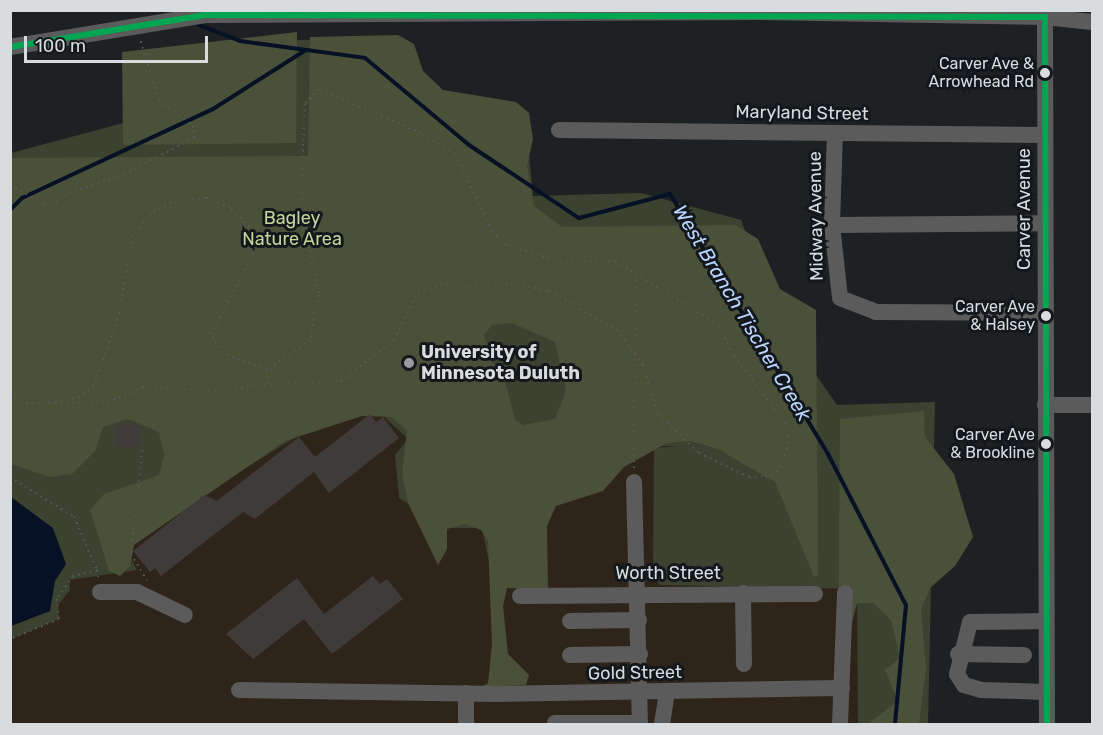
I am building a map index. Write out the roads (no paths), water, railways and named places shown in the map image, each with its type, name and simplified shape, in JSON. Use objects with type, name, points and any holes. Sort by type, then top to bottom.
[{"type":"street","points":[[10,47],[205,15],[757,11],[1042,14],[1092,22]]},
{"type":"street","name":"Carver Avenue","points":[[1042,14],[1047,724]]},
{"type":"street","name":"Maryland Street","points":[[559,130],[1044,135]]},
{"type":"street","name":"Midway Avenue","points":[[835,133],[832,225],[840,298],[876,312],[1044,313]]},
{"type":"street","points":[[832,225],[1044,223]]},
{"type":"street","points":[[1045,405],[1092,405]]},
{"type":"street","points":[[555,723],[640,724],[639,592],[634,483]]},
{"type":"street","points":[[99,584],[137,592],[185,615]]},
{"type":"street","name":"Worth Street","points":[[520,596],[639,592],[815,594]]},
{"type":"street","points":[[743,592],[744,664]]},
{"type":"street","points":[[840,724],[845,593]]},
{"type":"street","points":[[570,621],[639,620]]},
{"type":"street","points":[[1046,621],[970,622],[958,654],[957,674],[964,685],[1047,692]]},
{"type":"street","points":[[570,655],[640,654]]},
{"type":"street","points":[[958,654],[1024,655]]},
{"type":"street","name":"Gold Street","points":[[239,690],[640,693],[842,688]]},
{"type":"street","points":[[662,724],[667,692]]},
{"type":"street","points":[[466,693],[466,724]]},
{"type":"water","points":[[11,497],[53,528],[66,564],[55,581],[50,611],[11,626]]},
{"type":"waterway","name":"West Branch Tischer Creek","points":[[199,25],[240,41],[365,58],[469,145],[579,218],[670,194],[828,454],[906,605],[895,724]]},
{"type":"waterway","points":[[10,210],[22,198],[213,109],[306,50]]},
{"type":"place","name":"Carver Ave & Arrowhead Rd","points":[[1045,73]]},
{"type":"place","name":"Carver Ave & Halsey","points":[[1046,316]]},
{"type":"place","name":"University of Minnesota Duluth","points":[[409,363]]},
{"type":"place","name":"Carver Ave & Brookline","points":[[1046,444]]},
{"type":"park label","name":"Bagley Nature Area","points":[[292,229]]}]
